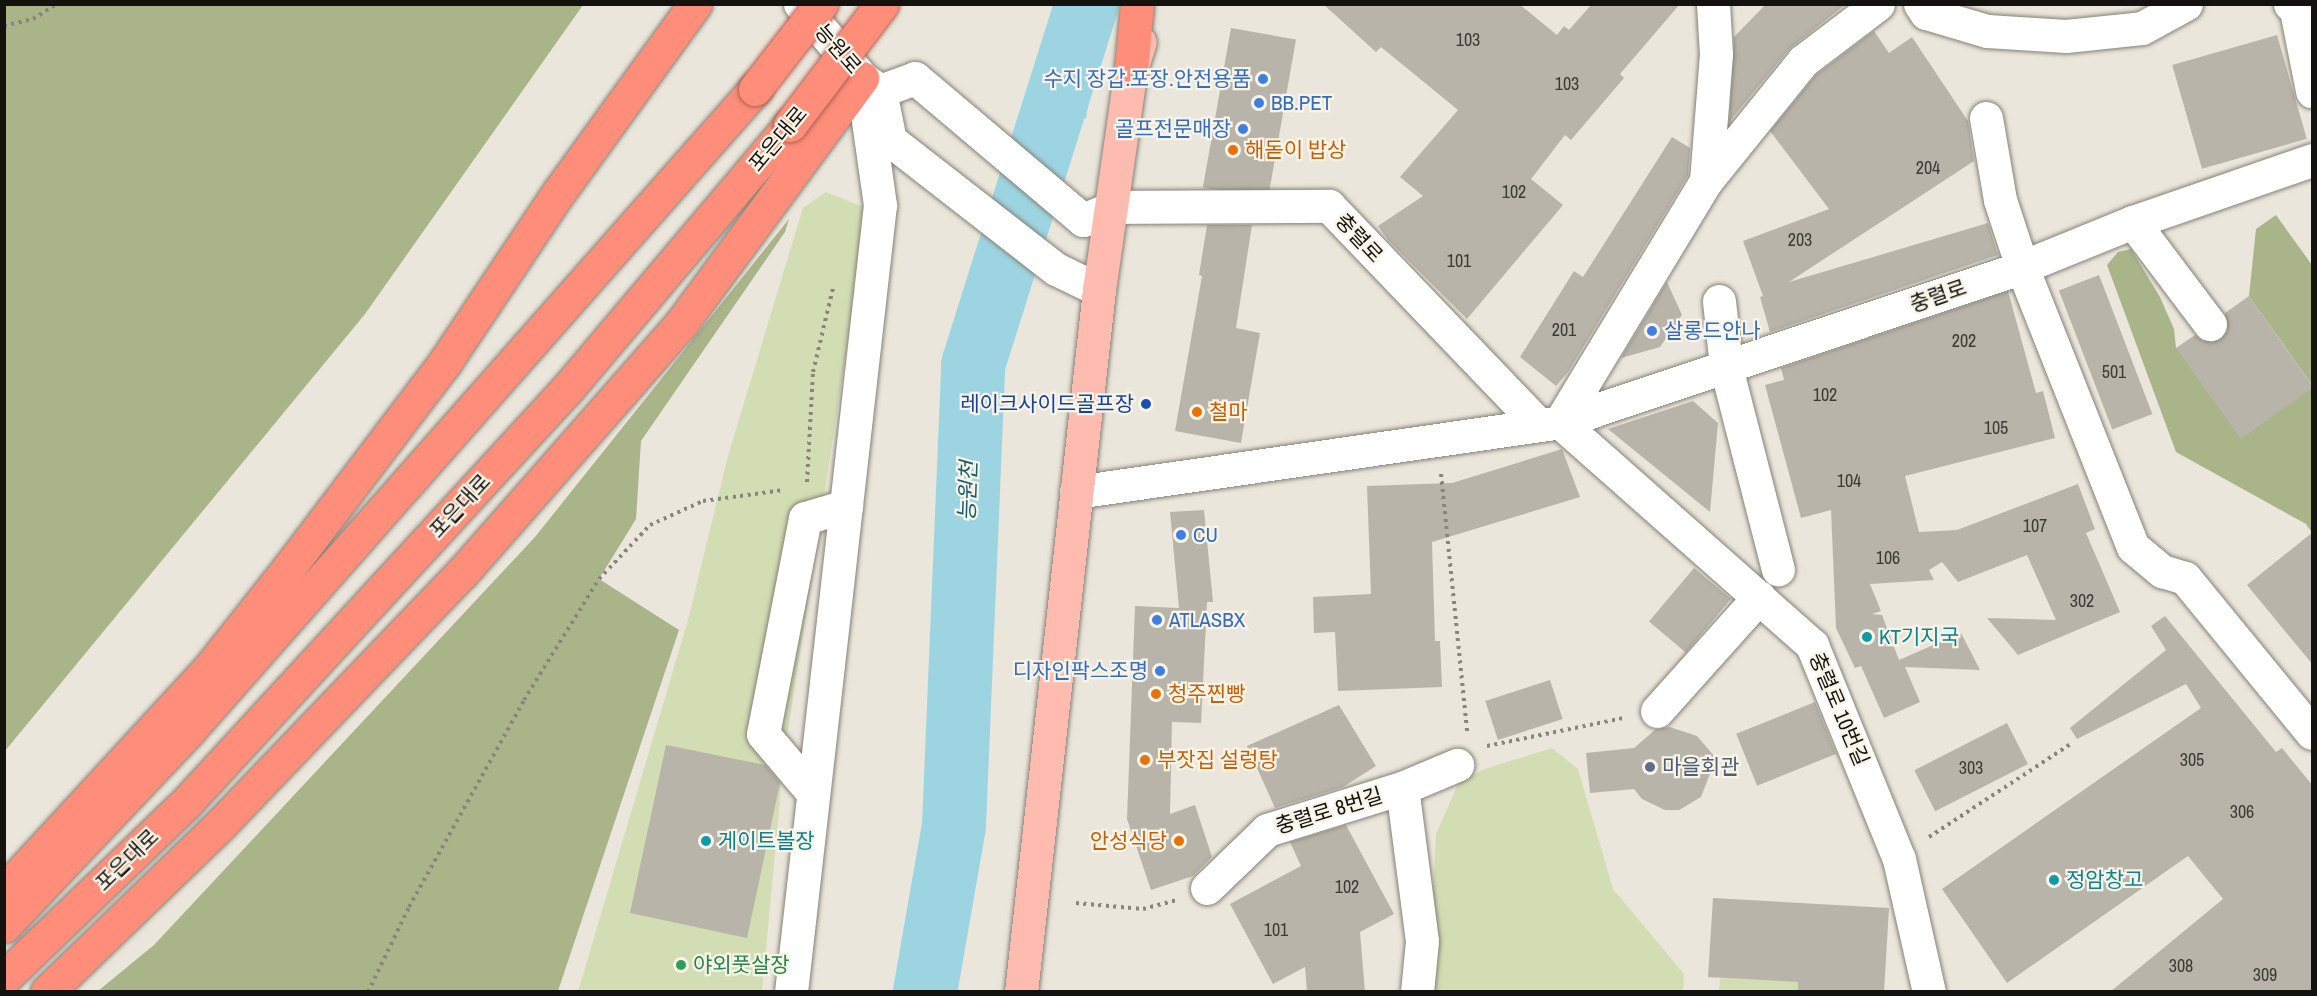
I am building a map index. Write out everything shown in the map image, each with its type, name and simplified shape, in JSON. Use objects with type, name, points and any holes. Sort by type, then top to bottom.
[{"type":"highway","points":[[4,891],[208,670],[288,569],[445,362],[559,192],[695,4]]},
{"type":"highway","name":"포은대로","points":[[4,926],[190,729],[755,89],[821,4]]},
{"type":"highway","name":"포은대로","points":[[4,978],[186,803],[545,414],[790,125],[882,4]]},
{"type":"highway","points":[[1131,69],[1137,4]]},
{"type":"highway","points":[[47,992],[220,825],[462,573],[683,321],[871,84]]},
{"type":"main road","points":[[1021,992],[1100,290],[1131,69],[1153,4]]},
{"type":"street","name":"능원로","points":[[800,4],[871,84],[891,140],[1056,268],[1100,290]]},
{"type":"street","points":[[1706,181],[1716,54],[1713,4]]},
{"type":"street","points":[[1549,424],[1706,181],[1803,61],[1878,4]]},
{"type":"street","points":[[1920,4],[1926,13],[1987,31],[2066,36],[2142,28],[2186,4]]},
{"type":"street","points":[[2295,6],[2313,90]]},
{"type":"street","name":"능원로","points":[[871,84],[915,78],[1083,220],[1113,207]]},
{"type":"street","points":[[791,992],[880,205],[871,84]]},
{"type":"street","points":[[1986,118],[2000,200],[2022,267],[2133,547],[2162,571],[2185,578],[2313,733]]},
{"type":"street","name":"충렬로","points":[[1077,492],[1549,424],[2022,267],[2133,222],[2313,160]]},
{"type":"street","name":"충렬로","points":[[1113,207],[1329,206],[1549,424]]},
{"type":"street","points":[[2133,222],[2210,324]]},
{"type":"street","points":[[1719,301],[1726,367],[1778,569]]},
{"type":"street","name":"충렬로 10번길","points":[[1549,424],[1759,597],[1812,645],[1899,859],[1929,992]]},
{"type":"street","points":[[813,794],[763,734],[806,502],[846,506]]},
{"type":"street","points":[[1657,711],[1759,597]]},
{"type":"street","name":"충렬로 8번길","points":[[1207,888],[1267,830],[1402,788],[1463,757]]},
{"type":"street","name":"충렬로 8번길","points":[[1402,788],[1422,941],[1418,992]]},
{"type":"path","points":[[4,26],[33,19],[57,4]]},
{"type":"path","points":[[368,992],[409,907],[518,710],[599,579],[650,525],[692,506],[806,502],[813,372],[835,280]]},
{"type":"path","points":[[1437,440],[1463,757],[1657,711]]},
{"type":"path","points":[[1924,840],[2069,745]]},
{"type":"path","points":[[1076,903],[1143,909],[1207,888]]},
{"type":"green space","points":[[5,4],[583,5],[365,314],[5,751]]},
{"type":"green space","points":[[826,192],[868,209],[784,757],[762,991],[578,992],[688,620],[728,456],[803,208]]},
{"type":"green space","points":[[2276,215],[2312,265],[2312,385],[2249,296],[2256,229]]},
{"type":"green space","points":[[789,219],[785,232],[641,441],[636,519],[599,579],[679,630],[558,991],[98,991],[154,945],[535,537]]},
{"type":"green space","points":[[2131,249],[2160,297],[2174,329],[2176,348],[2312,387],[2312,533],[2306,524],[2176,452],[2107,265],[2118,252]]},
{"type":"green space","points":[[1552,748],[1578,769],[1613,889],[1684,974],[1683,991],[1428,992],[1436,834],[1459,782],[1485,769]]},
{"type":"green space","points":[[1720,978],[1798,982],[1798,991],[1719,992]]},
{"type":"water","points":[[1068,5],[1103,5],[1086,119],[1033,74]]},
{"type":"building","points":[[1323,4],[1519,4],[1557,35],[1564,26],[1569,30],[1592,4],[1680,4],[1620,74],[1624,78],[1571,140],[1565,135],[1531,179],[1563,205],[1467,319],[1388,240],[1378,226],[1423,196],[1400,177],[1458,110],[1381,47],[1376,52]]},
{"type":"building","points":[[1766,4],[1846,4],[1789,49],[1729,122],[1734,37]]},
{"type":"building","points":[[1231,28],[1296,39],[1268,199],[1203,188]]},
{"type":"building","points":[[1874,31],[1889,53],[1912,37],[1968,121],[1974,161],[1789,282],[1988,223],[1998,255],[1770,332],[1760,297],[1763,296],[1743,241],[1829,209],[1770,131],[1816,75]]},
{"type":"building","points":[[2277,35],[2307,139],[2202,169],[2172,65]]},
{"type":"building","points":[[1672,137],[1690,148],[1688,175],[1568,372],[1556,386],[1520,357],[1574,271],[1583,277]]},
{"type":"building","points":[[1207,225],[1252,225],[1236,328],[1260,333],[1241,443],[1175,431],[1202,276],[1199,275]]},
{"type":"building","points":[[2099,275],[2152,414],[2112,430],[2059,290]]},
{"type":"building","points":[[1667,282],[1682,315],[1660,347],[1621,358]]},
{"type":"building","points":[[2008,291],[2036,393],[2043,391],[2055,438],[1905,476],[1919,532],[1957,530],[2078,484],[2095,529],[2086,533],[2120,612],[2018,655],[1987,618],[2056,620],[2027,555],[1958,582],[1942,562],[1929,570],[1934,580],[1870,584],[1881,611],[1872,614],[1882,615],[1899,660],[1961,633],[1980,670],[1905,667],[1920,702],[1884,718],[1861,666],[1855,668],[1836,628],[1831,510],[1801,518],[1765,385],[1784,380],[1781,368]]},
{"type":"building","points":[[2249,296],[2313,387],[2241,439],[2176,348],[2195,335],[2203,341],[2221,339],[2227,331],[2225,313]]},
{"type":"building","points":[[1693,401],[1718,423],[1710,512],[1608,429]]},
{"type":"building","points":[[1562,449],[1580,497],[1432,542],[1435,641],[1440,641],[1442,687],[1338,691],[1335,632],[1314,633],[1313,597],[1371,594],[1367,486],[1452,483]]},
{"type":"building","points":[[1204,510],[1213,602],[1207,602],[1201,723],[1172,722],[1170,814],[1195,805],[1212,857],[1193,876],[1151,890],[1127,819],[1135,606],[1179,608],[1170,512]]},
{"type":"building","points":[[2313,532],[2313,665],[2247,585]]},
{"type":"building","points":[[1694,568],[1731,599],[1686,652],[1649,622]]},
{"type":"building","points":[[2165,616],[2276,752],[2282,748],[2313,786],[2313,992],[2110,992],[2223,899],[2188,856],[2007,983],[1942,889],[2201,708],[2186,684],[2077,739],[2070,728],[2166,650],[2151,626]]},
{"type":"building","points":[[1550,680],[1563,719],[1498,740],[1485,701]]},
{"type":"building","points":[[1815,702],[1836,754],[1757,786],[1736,734]]},
{"type":"building","points":[[1339,705],[1376,766],[1343,787],[1275,808],[1247,746]]},
{"type":"building","points":[[2007,723],[2028,764],[1935,811],[1914,770]]},
{"type":"building","name":"마을회관","points":[[1670,727],[1697,736],[1716,758],[1701,797],[1679,810],[1665,810],[1642,799],[1634,789],[1590,793],[1586,753],[1634,748],[1656,729]]},
{"type":"building","name":"게이트볼장","points":[[666,745],[765,765],[780,783],[747,938],[630,913]]},
{"type":"building","points":[[1346,825],[1394,914],[1360,932],[1365,992],[1307,992],[1305,967],[1273,984],[1230,904],[1301,866],[1290,842]]},
{"type":"building","points":[[1713,898],[1889,908],[1884,992],[1798,992],[1798,982],[1708,977]]},
{"type":"waterway","name":"능원천","points":[[925,992],[954,825],[973,365],[1087,4]]},
{"type":"place","name":"수지 장갑.포장.안전용품","points":[[1263,79]]},
{"type":"place","name":"BB.PET","points":[[1259,103]]},
{"type":"place","name":"골프전문매장","points":[[1243,129]]},
{"type":"place","name":"해돋이 밥상","points":[[1233,150]]},
{"type":"place","name":"살롱드안나","points":[[1652,331]]},
{"type":"place","name":"레이크사이드골프장","points":[[1146,404]]},
{"type":"place","name":"철마","points":[[1197,412]]},
{"type":"place","name":"CU","points":[[1181,535]]},
{"type":"place","name":"ATLASBX","points":[[1157,620]]},
{"type":"place","name":"KT기지국","points":[[1867,637]]},
{"type":"place","name":"디자인팍스조명","points":[[1160,671]]},
{"type":"place","name":"청주찐빵","points":[[1156,694]]},
{"type":"place","name":"부잣집 설렁탕","points":[[1145,760]]},
{"type":"place","name":"마을회관","points":[[1650,767]]},
{"type":"place","name":"게이트볼장","points":[[706,841]]},
{"type":"place","name":"안성식당","points":[[1179,841]]},
{"type":"place","name":"정암창고","points":[[2054,880]]},
{"type":"place","name":"야외풋살장","points":[[681,965]]}]
